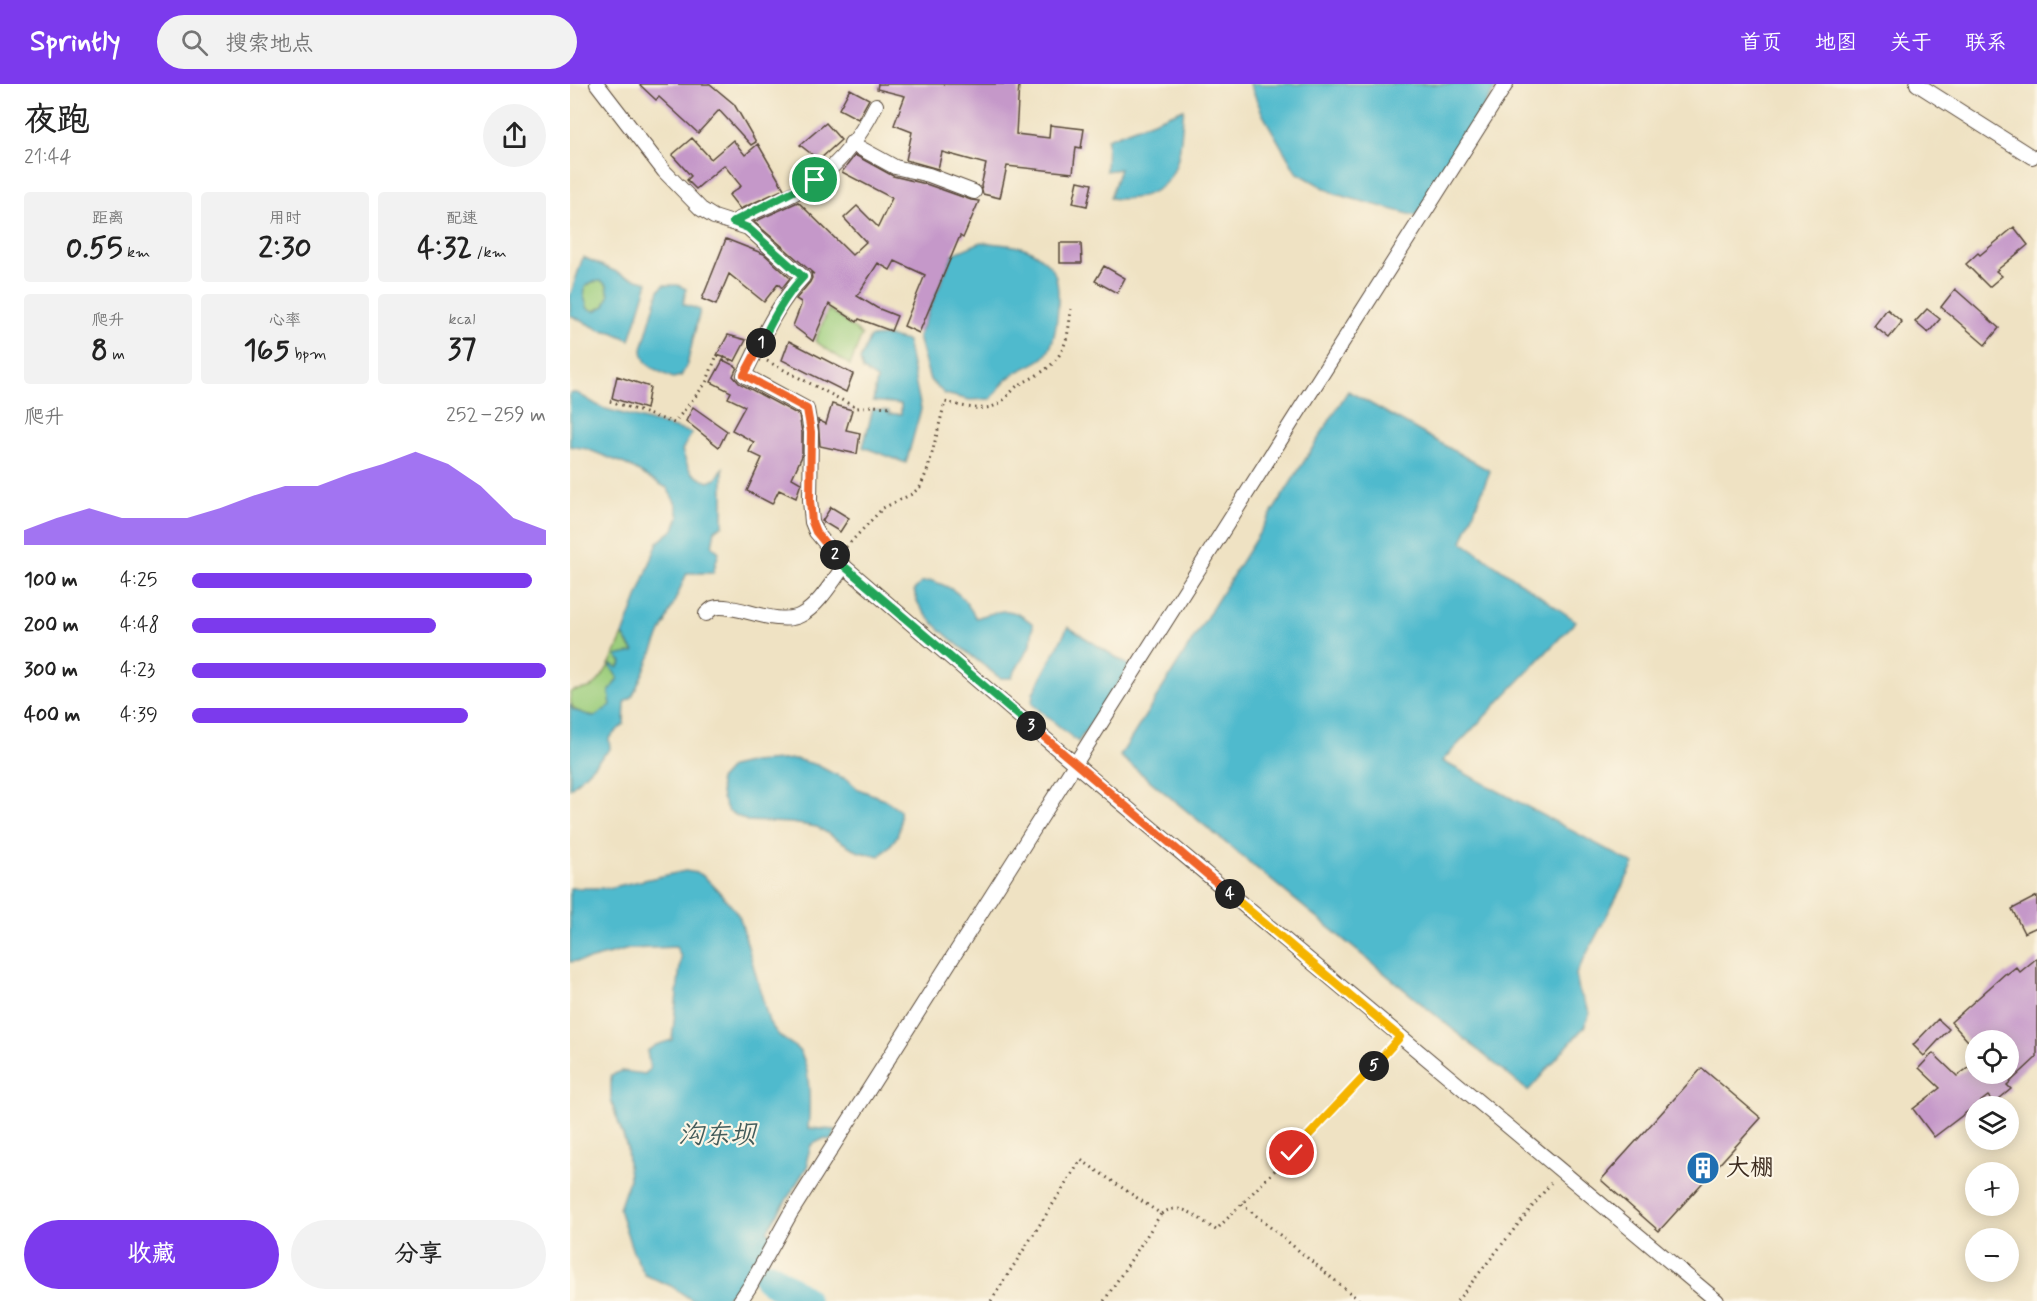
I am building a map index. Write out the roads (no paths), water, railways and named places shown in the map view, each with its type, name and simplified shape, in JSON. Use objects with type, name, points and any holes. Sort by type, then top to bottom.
[{"type":"street","points":[[597,84],[664,171],[701,208],[714,218],[748,228],[803,277],[791,289],[777,311],[744,375],[807,409],[811,432],[812,522],[816,532],[840,561],[1076,765],[1717,1301]]},
{"type":"street","points":[[740,1301],[790,1214],[1506,84]]},
{"type":"street","points":[[1917,84],[2032,157]]},
{"type":"street","points":[[733,222],[815,180],[830,168],[860,133],[876,105]]},
{"type":"street","points":[[852,143],[895,167],[930,175],[974,192]]},
{"type":"street","points":[[706,614],[714,608],[726,608],[766,617],[800,616],[815,603],[840,561]]},
{"type":"water","points":[[1250,84],[1498,84],[1416,216],[1335,194],[1296,172],[1263,115]]},
{"type":"water","points":[[1184,109],[1178,159],[1167,181],[1153,192],[1136,198],[1110,198],[1120,169],[1106,171],[1107,139]]},
{"type":"water","points":[[981,242],[1014,246],[1037,255],[1054,272],[1058,303],[1053,340],[1044,357],[1009,377],[991,399],[970,400],[945,394],[930,380],[918,337],[953,254]]},
{"type":"water","points":[[583,257],[623,275],[648,282],[630,340],[612,332],[600,330],[570,315],[570,296]],"holes":[[[601,281],[607,285],[609,296],[605,306],[595,311],[588,309],[584,297],[585,287],[592,282]]]},
{"type":"water","points":[[664,285],[678,285],[686,289],[683,304],[700,310],[687,365],[681,376],[673,378],[648,364],[642,349],[659,290]]},
{"type":"water","points":[[887,336],[907,341],[921,409],[906,463],[863,447],[873,409],[889,411],[889,414],[901,414],[901,404],[873,401],[877,379],[863,370],[860,360],[870,337]]},
{"type":"water","points":[[1348,391],[1490,471],[1462,542],[1576,621],[1442,761],[1634,864],[1576,974],[1579,991],[1590,1013],[1584,1027],[1528,1091],[1120,756]]},
{"type":"water","points":[[570,393],[577,393],[602,408],[692,433],[682,450],[691,471],[709,482],[716,479],[723,468],[723,525],[715,530],[712,546],[719,552],[713,573],[687,573],[636,689],[631,698],[625,701],[624,724],[609,738],[610,749],[570,789],[570,704],[573,710],[594,717],[611,705],[609,692],[618,678],[611,664],[618,668],[622,662],[616,656],[634,652],[623,635],[658,542],[674,529],[679,517],[676,504],[667,488],[627,465],[587,449],[570,446]]},
{"type":"water","points":[[932,581],[958,594],[976,618],[1006,611],[1018,614],[1033,624],[1031,644],[1011,678],[1000,678],[943,633],[924,612],[917,601],[914,590],[922,582]]},
{"type":"water","points":[[1068,627],[1130,666],[1078,742],[1032,704],[1033,693]]},
{"type":"water","points":[[795,759],[817,765],[848,780],[858,789],[884,799],[900,810],[897,836],[880,856],[859,852],[817,827],[747,821],[728,811],[722,798],[719,780],[731,767],[752,762]]},
{"type":"water","name":"沟东坝","points":[[685,871],[698,873],[704,877],[722,894],[740,918],[769,1022],[779,1035],[800,1052],[804,1059],[809,1089],[808,1128],[836,1130],[832,1140],[823,1139],[811,1145],[807,1159],[808,1165],[767,1231],[775,1237],[757,1268],[770,1275],[769,1277],[753,1268],[724,1301],[692,1300],[671,1286],[645,1275],[633,1252],[619,1209],[629,1180],[627,1147],[611,1101],[611,1075],[621,1071],[645,1074],[650,1068],[647,1051],[656,1045],[672,1040],[681,957],[676,947],[629,949],[588,960],[570,962],[570,888],[608,888]]},
{"type":"waterway","points":[[769,1277],[803,1301]]},
{"type":"place","name":"大棚","points":[[1703,1168]]}]
